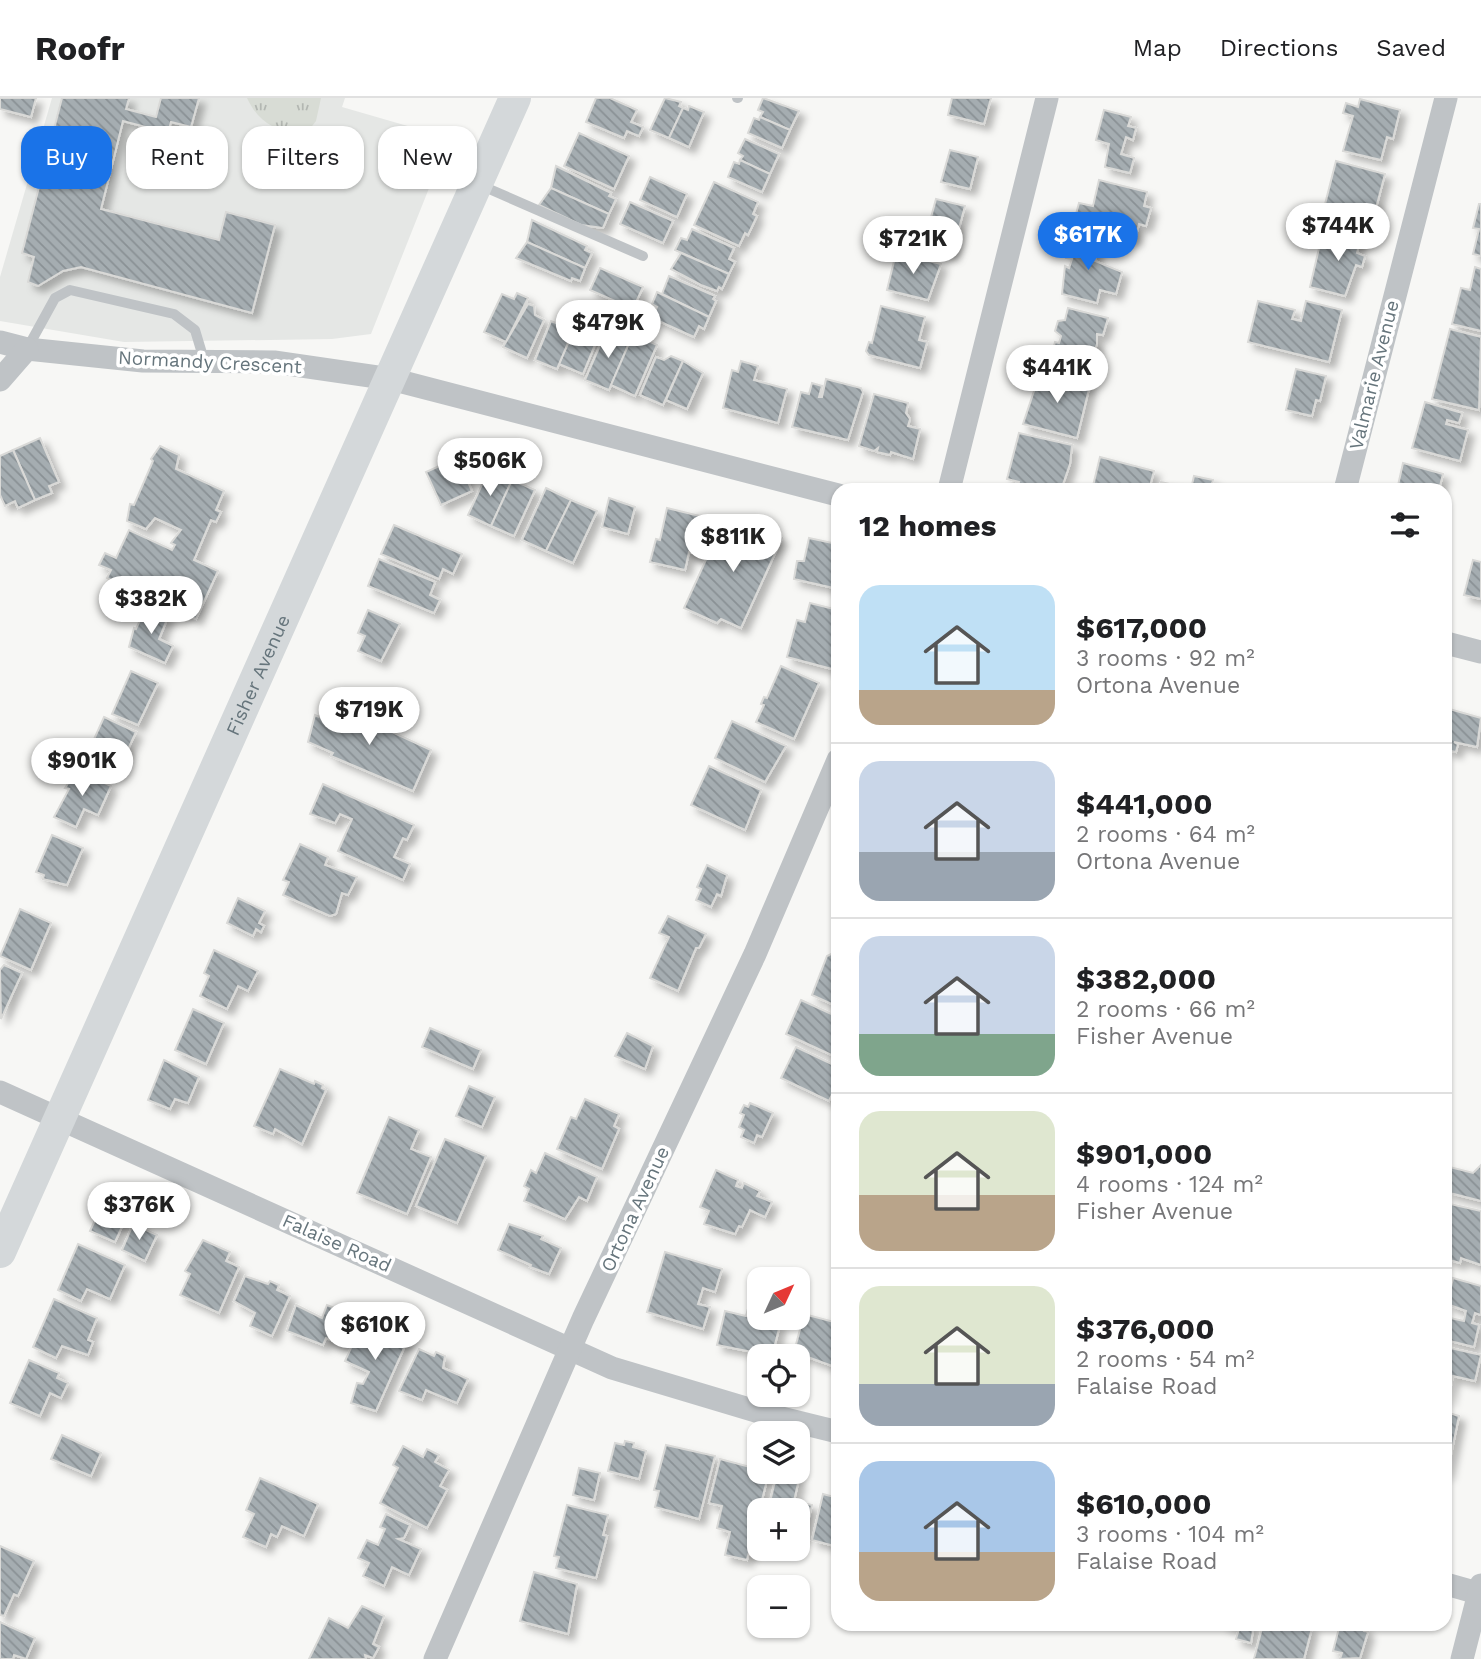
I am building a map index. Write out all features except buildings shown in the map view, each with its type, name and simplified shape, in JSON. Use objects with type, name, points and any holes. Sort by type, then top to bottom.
[{"type":"main road","name":"Fisher Avenue","points":[[477,184],[515,98]]},
{"type":"main road","name":"Fisher Avenue","points":[[0,1251],[475,189]]},
{"type":"street","points":[[951,483],[1047,98]]},
{"type":"street","name":"Valmarie Avenue","points":[[1347,483],[1446,98]]},
{"type":"street","name":"Normandy Crescent","points":[[0,342],[27,349],[144,361],[274,362],[391,379],[831,493]]},
{"type":"street","points":[[0,380],[27,349]]},
{"type":"street","points":[[1452,645],[1481,653]]},
{"type":"street","name":"Ortona Avenue","points":[[435,1659],[570,1347],[755,954],[831,776]]},
{"type":"street","name":"Falaise Road","points":[[0,1092],[612,1367],[769,1415],[831,1430]]},
{"type":"street","points":[[1452,1585],[1480,1591],[1462,1659]]},
{"type":"lane","points":[[477,184],[643,256]]},
{"type":"lane","points":[[27,349],[55,298],[70,290],[174,314],[195,330],[204,360]]},
{"type":"shaded area","points":[[52,98],[345,98],[342,107],[408,126],[378,126],[378,189],[429,189],[371,334],[332,339],[124,342],[0,321],[0,277],[26,189],[112,189],[112,126],[44,126]]},
{"type":"green space","points":[[247,98],[321,98],[316,121],[312,126],[272,126],[252,107]]}]
